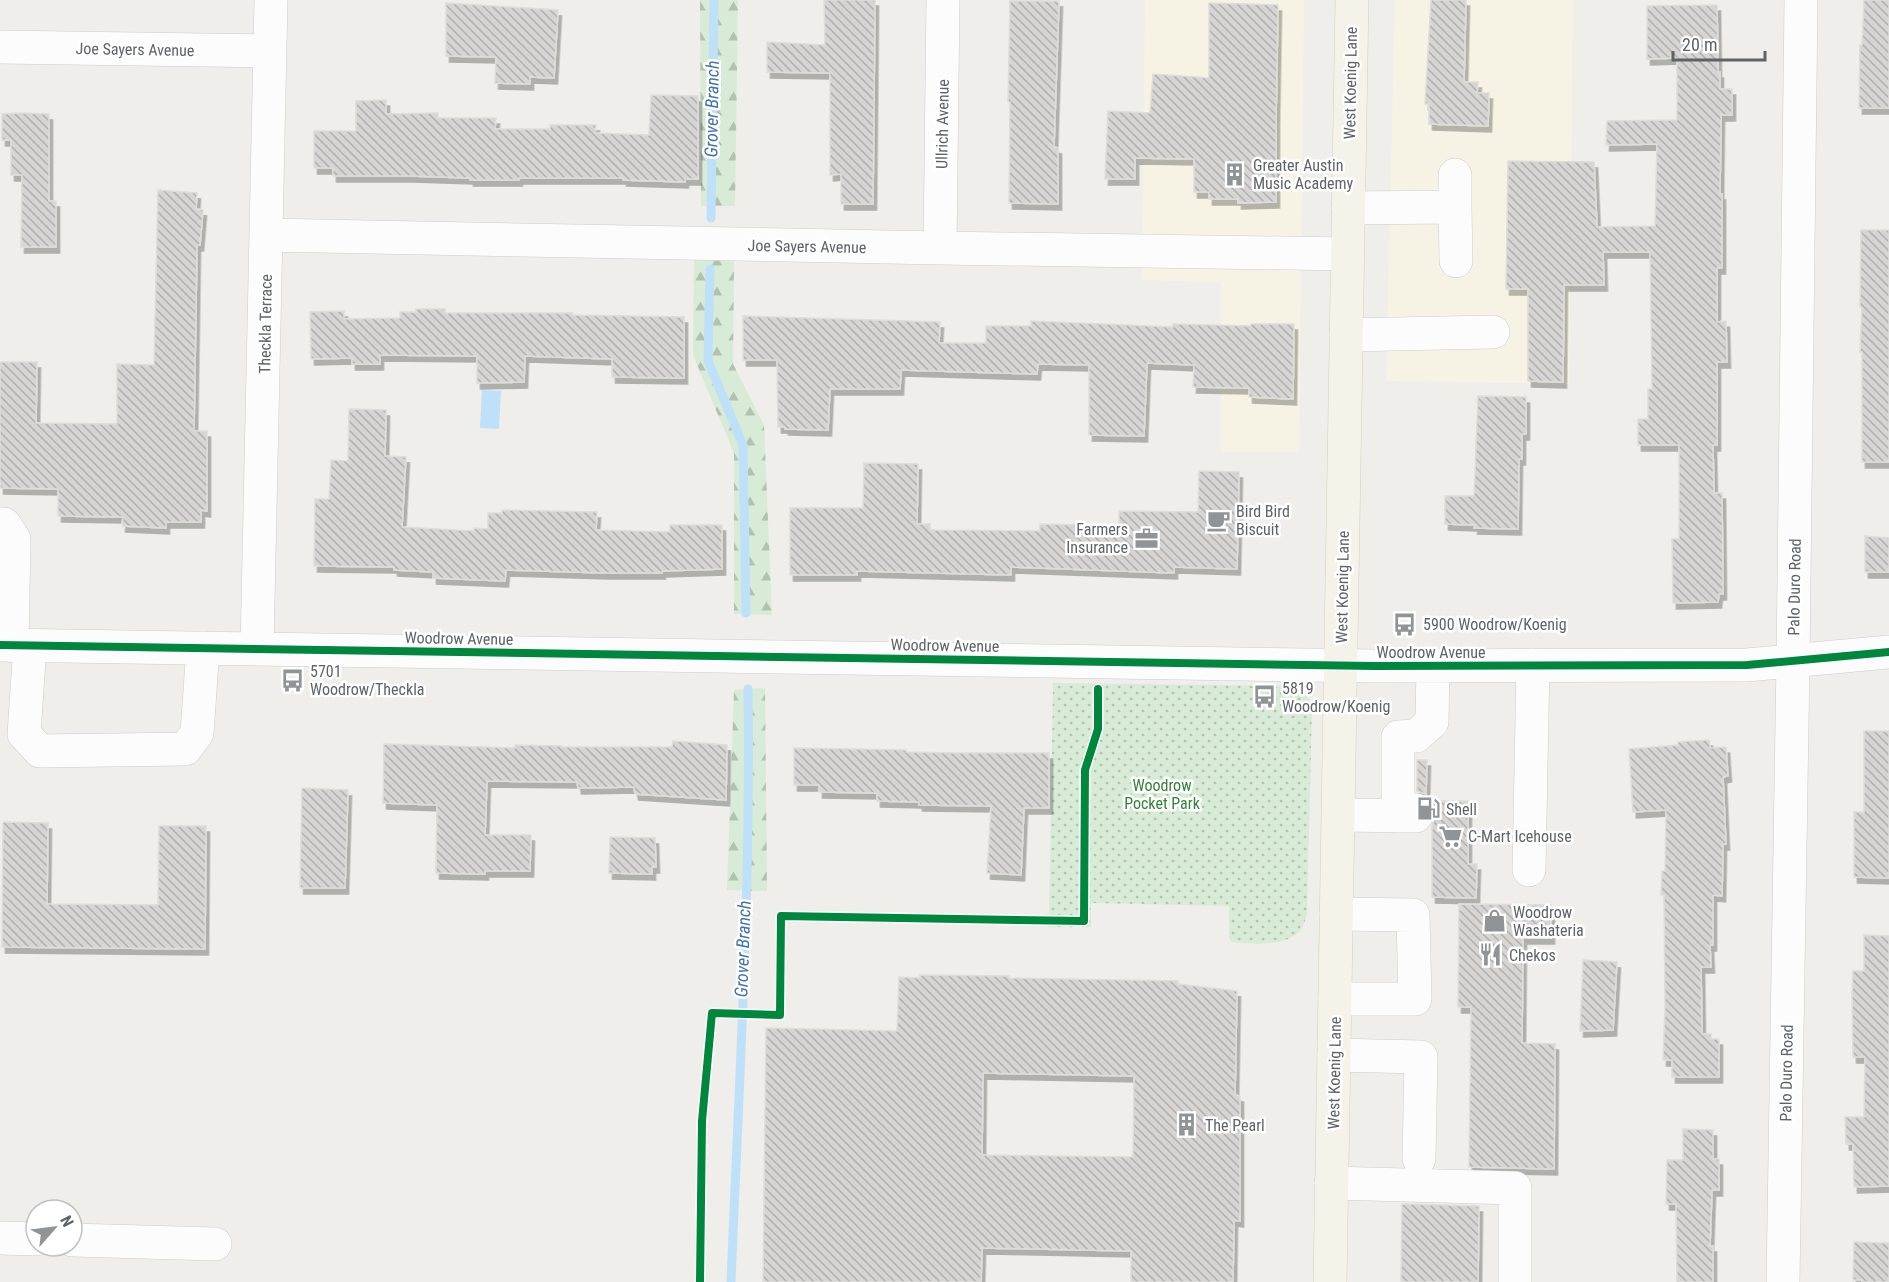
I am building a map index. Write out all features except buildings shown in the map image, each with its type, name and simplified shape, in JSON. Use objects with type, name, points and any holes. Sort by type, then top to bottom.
[{"type":"main road","name":"West Koenig Lane","points":[[1330,1282],[1352,0]]},
{"type":"street","name":"Theckla Terrace","points":[[257,649],[271,0]]},
{"type":"street","name":"Ullrich Avenue","points":[[940,248],[943,0]]},
{"type":"street","name":"Palo Duro Road","points":[[1783,1282],[1801,0]]},
{"type":"street","name":"Joe Sayers Avenue","points":[[0,46],[270,51]]},
{"type":"street","points":[[1348,208],[1455,191],[1456,261]]},
{"type":"street","name":"Joe Sayers Avenue","points":[[267,235],[1347,254]]},
{"type":"street","points":[[1346,335],[1493,332]]},
{"type":"street","points":[[0,524],[4,524],[14,539],[14,646],[24,734],[40,751],[185,748],[197,733],[203,648]]},
{"type":"street","name":"Woodrow Avenue","points":[[14,646],[1341,665],[1747,666],[1889,652]]},
{"type":"street","points":[[1339,815],[1416,816],[1416,736],[1432,722],[1433,665]]},
{"type":"street","points":[[1529,870],[1533,665]]},
{"type":"street","points":[[1335,999],[1415,999],[1413,915],[1336,914]]},
{"type":"street","points":[[1334,1054],[1421,1057],[1419,1159]]},
{"type":"street","points":[[1331,1183],[1515,1188],[1515,1282]]},
{"type":"street","points":[[0,1238],[24,1239]]},
{"type":"street","points":[[84,1240],[214,1244]]},
{"type":"shaded area","points":[[1145,0],[1304,0],[1299,452],[1221,452],[1221,282],[1142,280]]},
{"type":"shaded area","points":[[1395,0],[1573,0],[1569,384],[1386,381]]},
{"type":"green space","points":[[700,0],[738,0],[735,206],[701,206]]},
{"type":"green space","points":[[694,260],[734,261],[733,364],[764,425],[772,615],[734,614],[734,453],[693,355]]},
{"type":"green space","name":"Woodrow Pocket Park","points":[[1053,683],[1289,686],[1304,692],[1312,707],[1307,915],[1302,928],[1296,934],[1279,942],[1232,942],[1229,938],[1229,906],[1091,903],[1091,927],[1049,927]]},
{"type":"green space","points":[[765,688],[767,891],[727,890],[734,690]]},
{"type":"water","points":[[482,390],[501,391],[499,429],[480,428]]},
{"type":"waterway","name":"Grover Branch","points":[[711,218],[714,0]]},
{"type":"waterway","name":"Grover Branch","points":[[710,269],[708,361],[743,445],[746,613]]},
{"type":"waterway","name":"Grover Branch","points":[[731,1282],[746,911],[748,689]]},
{"type":"cycle path","points":[[0,645],[1375,666],[1747,665],[1889,652]]},
{"type":"cycle path","points":[[700,1282],[702,1121],[712,1013],[780,1015],[781,916],[1084,921],[1085,770],[1098,729],[1098,689]]},
{"type":"place","name":"Greater Austin Music Academy","points":[[1235,174]]},
{"type":"place","name":"Bird Bird Biscuit","points":[[1218,520]]},
{"type":"place","name":"Farmers Insurance","points":[[1146,538]]},
{"type":"place","name":"5900 Woodrow/Koenig","points":[[1405,624]]},
{"type":"place","name":"5701 Woodrow/Theckla","points":[[292,680]]},
{"type":"place","name":"5819 Woodrow/Koenig","points":[[1264,697]]},
{"type":"place","name":"Shell","points":[[1428,809]]},
{"type":"place","name":"C-Mart Icehouse","points":[[1450,836]]},
{"type":"place","name":"Woodrow Washateria","points":[[1495,921]]},
{"type":"place","name":"Chekos","points":[[1491,955]]},
{"type":"place","name":"The Pearl","points":[[1187,1125]]}]
